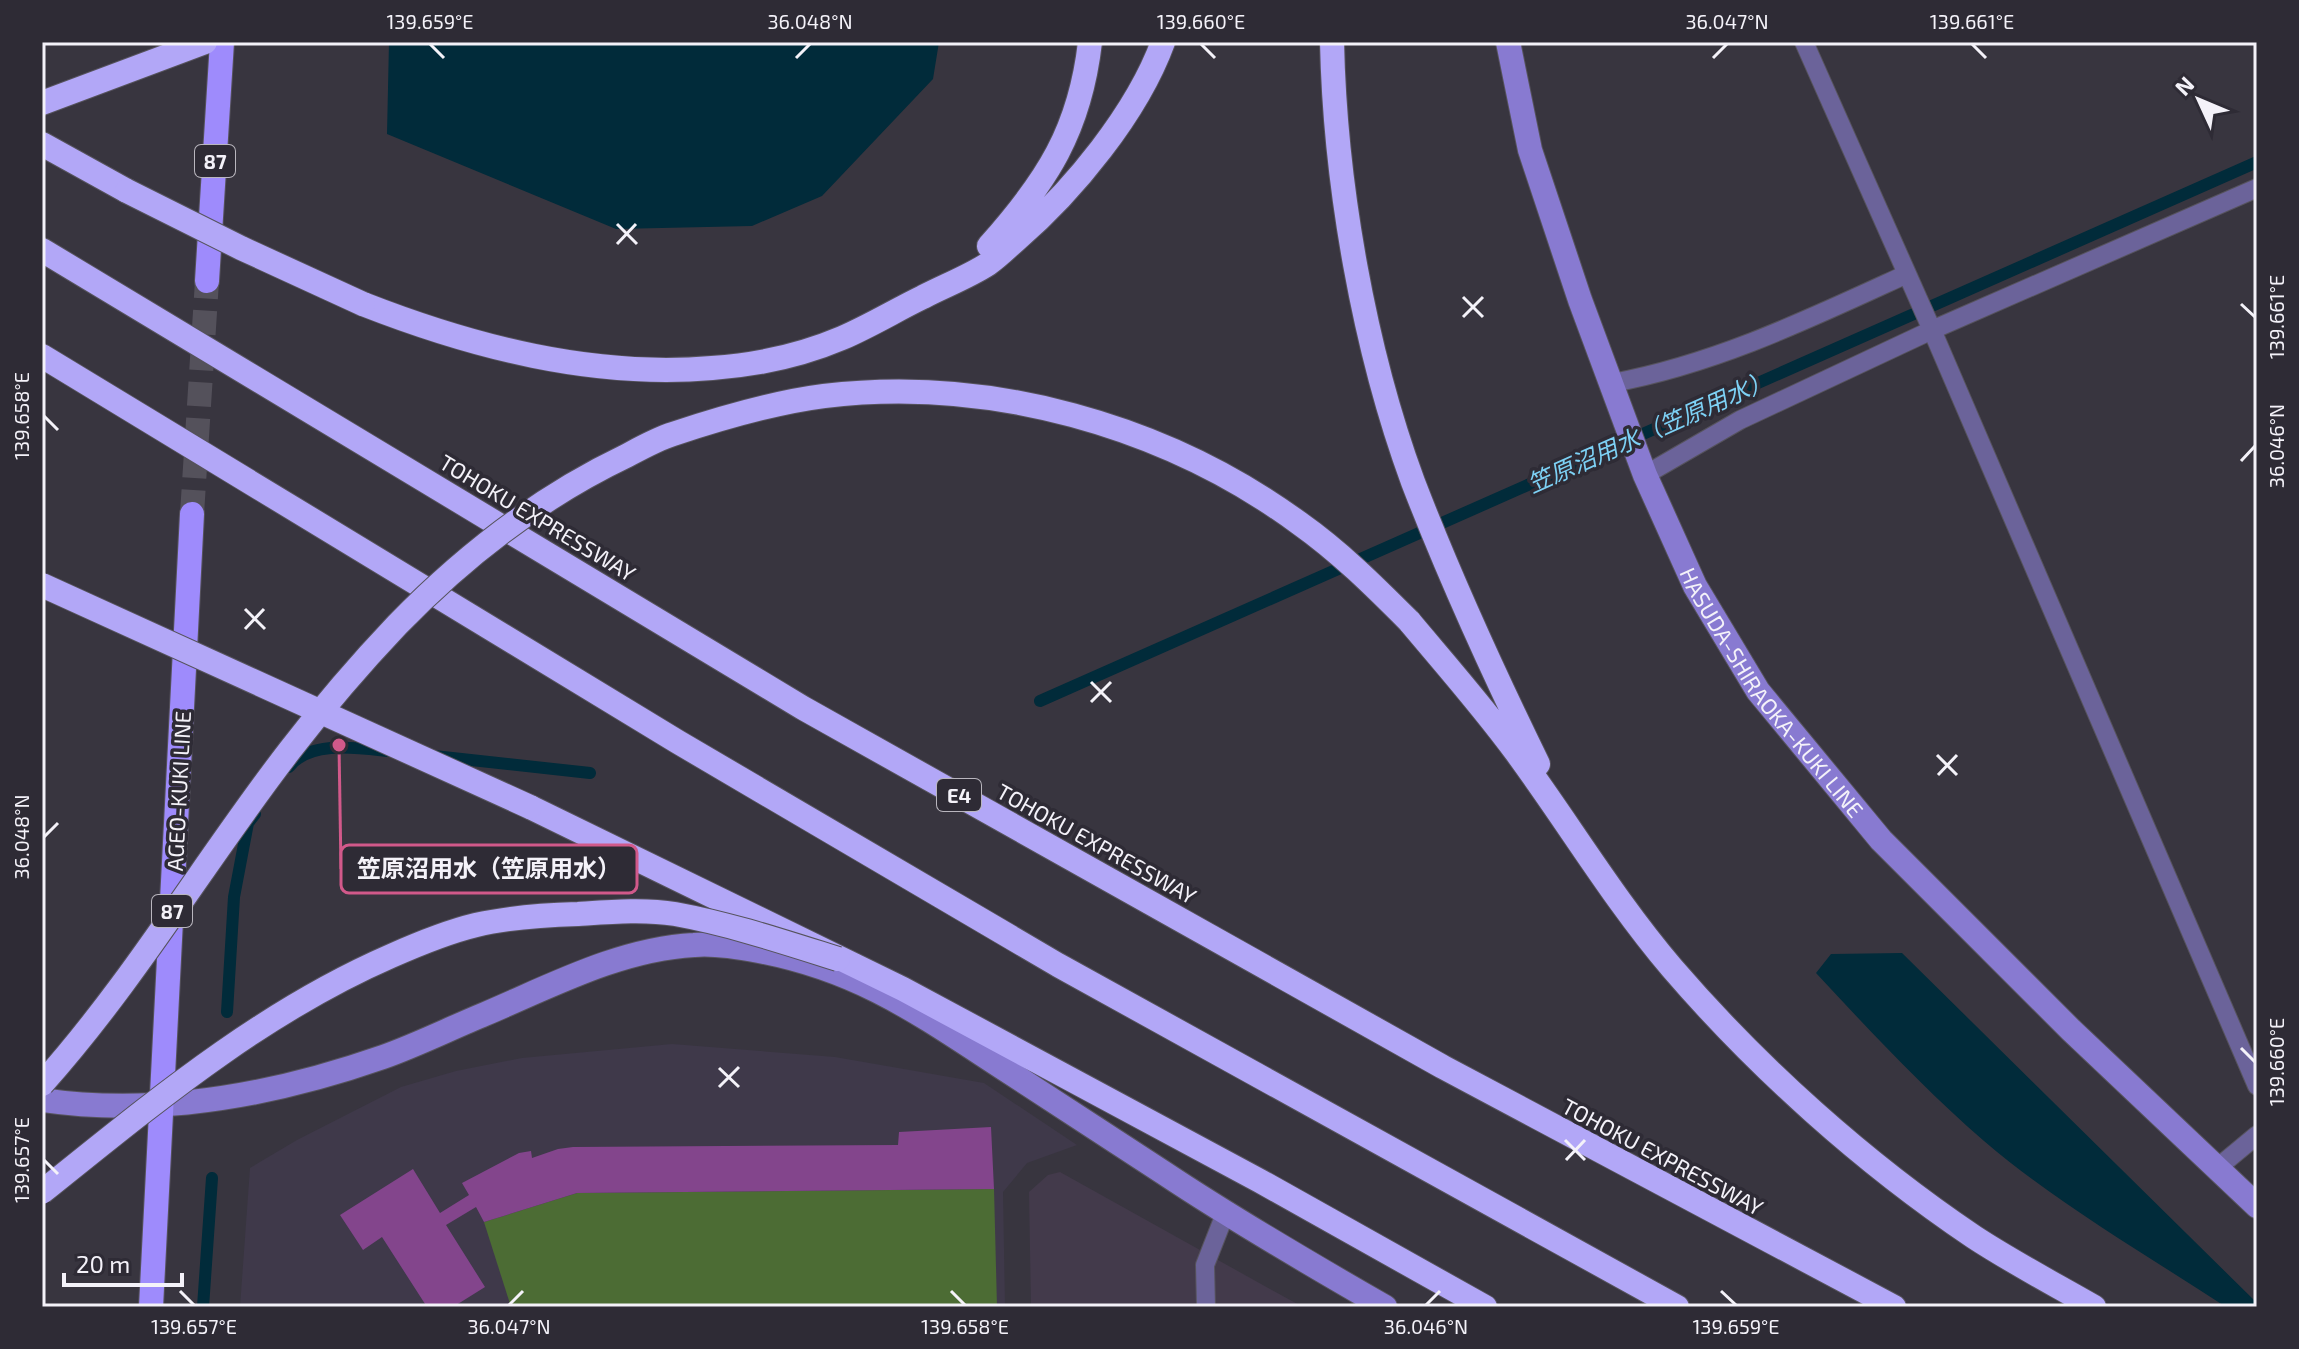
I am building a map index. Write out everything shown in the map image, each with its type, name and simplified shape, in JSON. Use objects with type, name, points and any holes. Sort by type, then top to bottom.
[{"type":"highway","points":[[42,103],[205,42]]},
{"type":"highway","points":[[946,285],[984,252],[1019,213],[1061,150],[1085,83],[1090,42]]},
{"type":"highway","points":[[42,144],[241,248],[363,304],[444,334],[541,357],[628,369],[701,369],[757,362],[841,338],[989,263],[1033,225],[1081,173],[1123,118],[1163,42]]},
{"type":"highway","points":[[1332,42],[1341,172],[1357,273],[1383,383],[1412,479],[1459,595],[1575,838]]},
{"type":"highway","name":"TOHOKU EXPRESSWAY","points":[[42,250],[803,708],[1443,1067],[1894,1307]]},
{"type":"highway","points":[[42,356],[678,742],[1058,965],[1677,1307]]},
{"type":"highway","points":[[42,1084],[121,988],[288,753],[340,687],[460,564],[529,512],[596,470],[669,435],[745,414],[823,396],[901,392],[978,397],[1062,411],[1144,439],[1219,473],[1297,521],[1358,569],[1409,621],[1516,752],[1617,899],[1673,969],[1806,1104],[1888,1175],[1976,1238],[2094,1307]]},
{"type":"highway","points":[[42,585],[530,807],[958,1018],[1485,1307]]},
{"type":"highway","points":[[42,1192],[201,1066],[293,1005],[351,973],[413,946],[474,925],[524,916],[611,912],[672,914],[749,931],[838,959]]},
{"type":"main road","name":"87","points":[[207,281],[222,42]]},
{"type":"main road","name":"AGEO-KUKI LINE","points":[[151,1307],[192,514]]},
{"type":"street","name":"HASUDA-SHIRAOKA-KUKI LINE","points":[[1508,42],[1530,150],[1580,300],[1645,475],[1695,586],[1758,691],[1881,840],[2071,1030],[2257,1206]]},
{"type":"street","points":[[42,1100],[162,1106],[245,1095],[384,1057],[580,973],[652,950],[696,944],[739,948],[785,956],[839,972],[899,1001],[1225,1214],[1385,1307]]},
{"type":"lane","points":[[1804,42],[1932,330],[2257,1086]]},
{"type":"lane","points":[[1645,475],[1740,420],[1932,330],[2257,188]]},
{"type":"lane","points":[[1612,383],[1658,374],[1785,330],[1907,274]]},
{"type":"lane","points":[[2216,1169],[2257,1135]]},
{"type":"lane","points":[[1206,1307],[1205,1265],[1225,1214]]},
{"type":"shaded area","points":[[672,1044],[835,1057],[984,1083],[1077,1145],[1027,1163],[1003,1192],[1005,1307],[240,1307],[250,1168],[297,1140],[401,1087],[456,1071],[522,1058]]},
{"type":"shaded area","points":[[1060,1172],[1303,1307],[1031,1307],[1029,1192],[1048,1175]]},
{"type":"green space","points":[[994,1189],[997,1307],[511,1307],[484,1222],[577,1193]]},
{"type":"water","points":[[389,42],[939,42],[933,79],[822,196],[752,226],[616,229],[387,134]]},
{"type":"water","points":[[1902,953],[2257,1303],[2257,1307],[2226,1307],[2102,1228],[2012,1164],[1919,1080],[1816,973],[1831,954]]},
{"type":"building","points":[[991,1127],[994,1189],[577,1193],[484,1222],[476,1207],[446,1225],[485,1287],[453,1307],[427,1307],[382,1237],[363,1250],[340,1215],[413,1169],[440,1213],[469,1195],[462,1183],[519,1153],[531,1151],[532,1158],[573,1147],[898,1145],[899,1132]]},
{"type":"waterway","name":"笠原沼用水（笠原用水）","points":[[1040,701],[2257,162]]},
{"type":"waterway","name":"笠原沼用水（笠原用水）","points":[[289,767],[298,758],[321,749],[388,751]]},
{"type":"waterway","name":"笠原沼用水（笠原用水）","points":[[434,756],[590,773]]},
{"type":"waterway","name":"笠原沼用水（笠原用水）","points":[[227,1012],[234,897],[248,823],[255,814]]},
{"type":"waterway","name":"笠原沼用水（笠原用水）","points":[[203,1307],[212,1178]]},
{"type":"tunnel","points":[[192,514],[207,281]]},
{"type":"place","name":"笠原沼用水（笠原用水）","points":[[339,745]]}]
